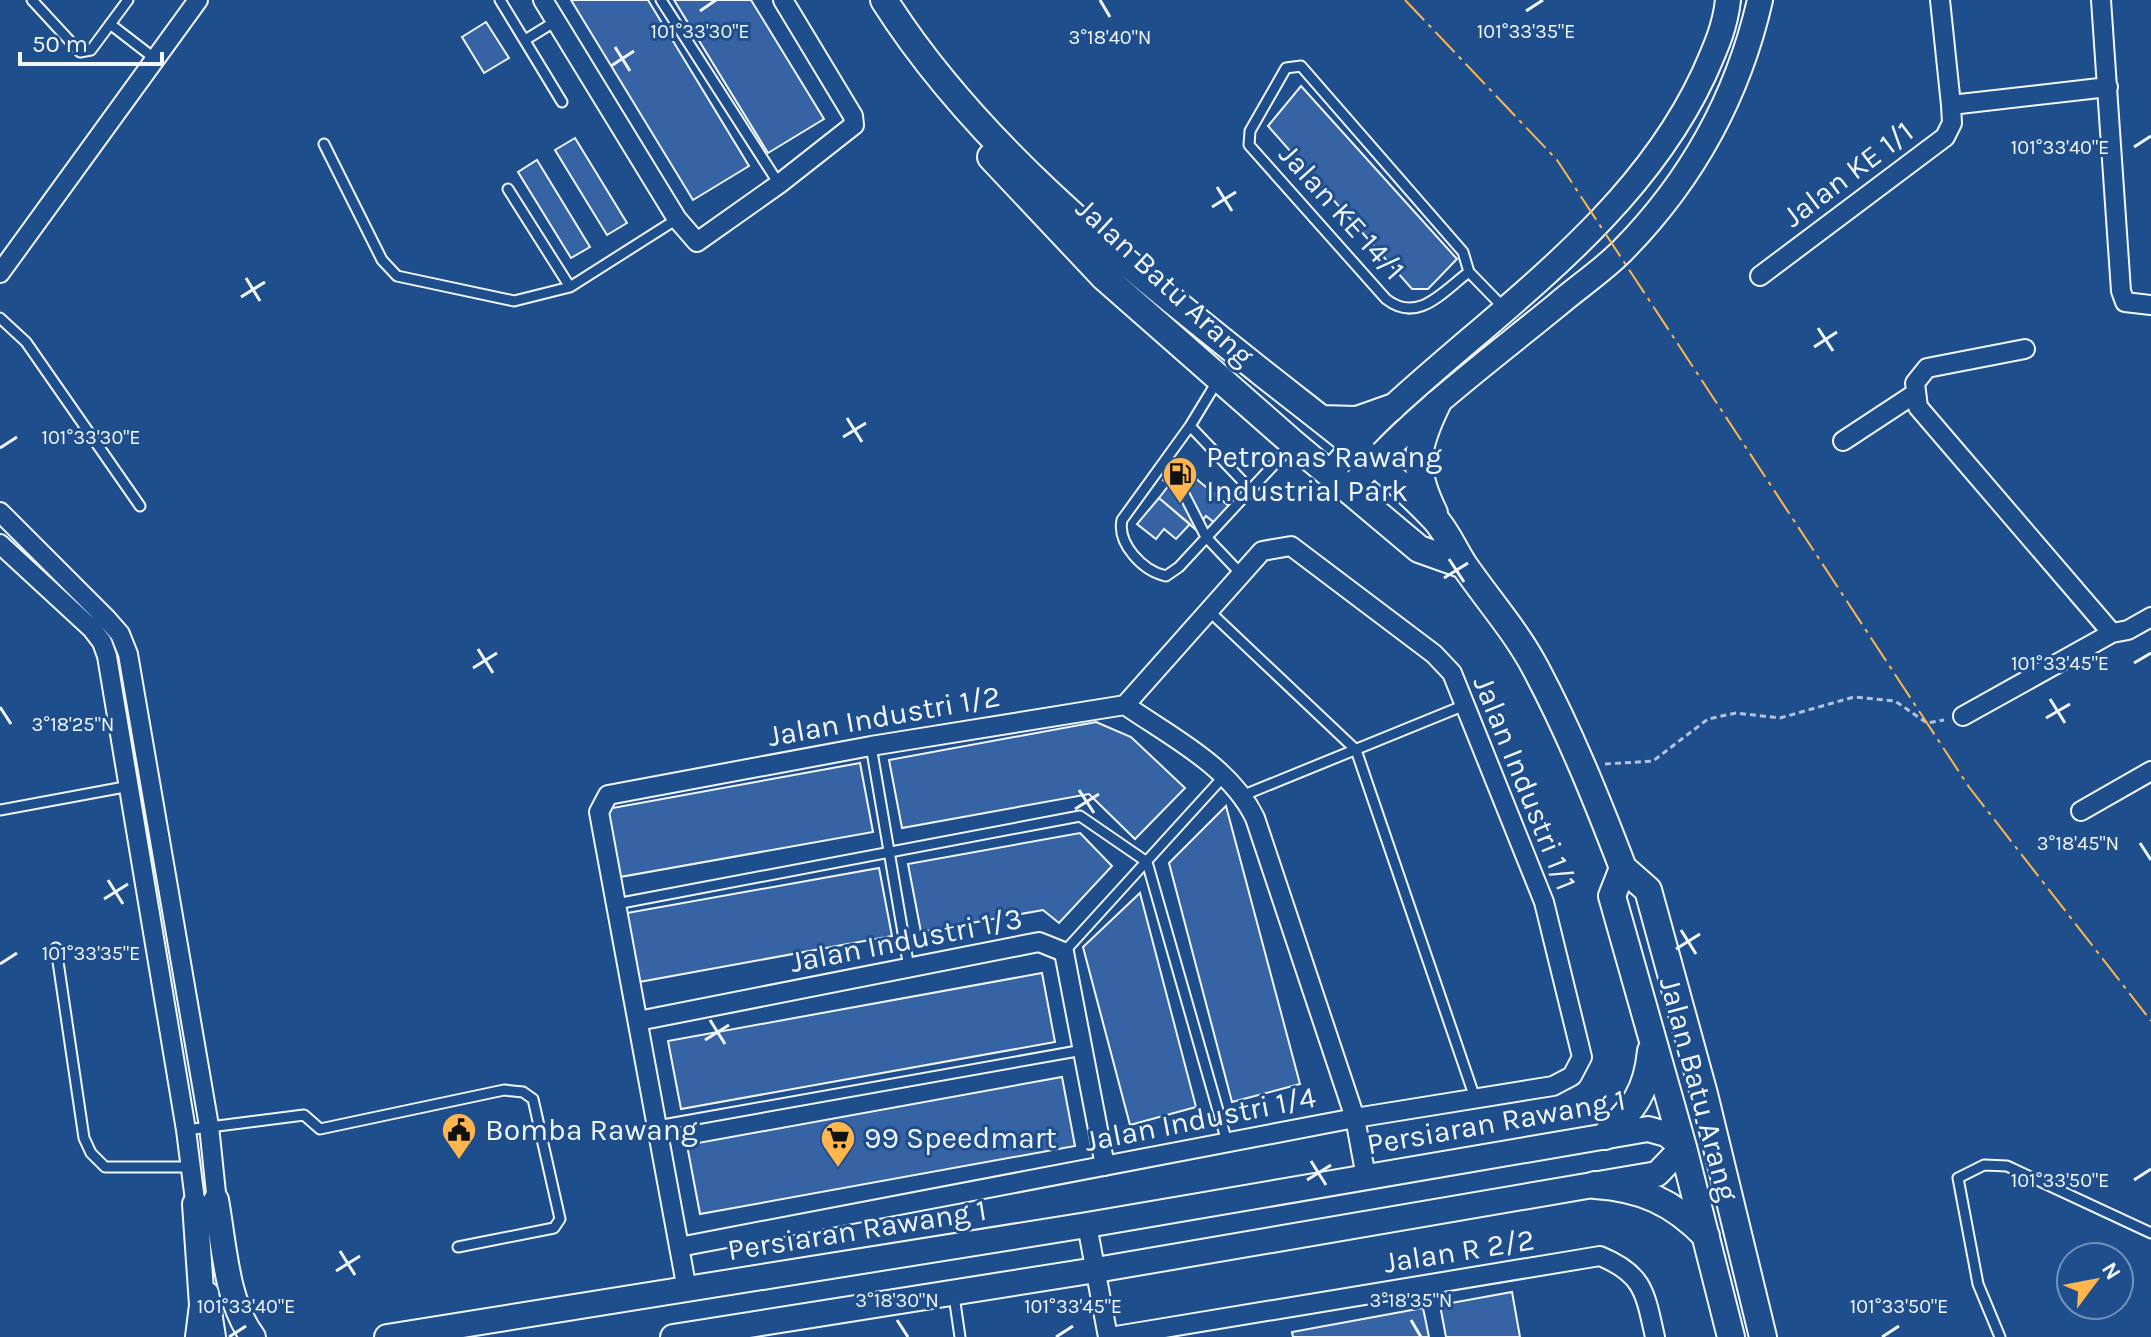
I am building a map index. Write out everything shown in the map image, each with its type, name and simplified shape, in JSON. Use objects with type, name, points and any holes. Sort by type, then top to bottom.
[{"type":"main road","name":"Jalan Batu Arang","points":[[864,0],[907,63],[1083,254],[1294,444],[1419,549],[1464,565]]},
{"type":"main road","name":"Jalan Batu Arang","points":[[884,0],[917,52],[986,130],[1120,258],[1321,419],[1437,521],[1535,667],[1583,766],[1623,868],[1612,896],[1683,1147],[1731,1337]]},
{"type":"main road","points":[[1437,404],[1421,437],[1418,458],[1419,482],[1437,521]]},
{"type":"main road","points":[[1321,419],[1357,420],[1391,408]]},
{"type":"main road","points":[[1623,868],[1648,890],[1704,1094],[1763,1337]]},
{"type":"main road","points":[[1605,1136],[1632,1109],[1649,1079],[1652,1041]]},
{"type":"main road","points":[[1704,1094],[1699,1125],[1683,1147],[1726,1182]]},
{"type":"main road","points":[[1595,1185],[1629,1187],[1654,1196],[1685,1214],[1706,1236]]},
{"type":"street","points":[[0,273],[198,0]]},
{"type":"street","points":[[543,0],[677,219],[689,237],[697,242],[849,132],[854,125],[853,116],[783,0]]},
{"type":"street","points":[[1339,482],[1363,455],[1391,408],[1596,228],[1651,165],[1691,100],[1725,28],[1728,0]]},
{"type":"street","points":[[1363,455],[1389,444],[1621,252],[1669,197],[1713,132],[1752,36],[1760,0]]},
{"type":"street","name":"Jalan KE 1/1","points":[[1760,276],[1945,137],[1952,123],[1940,0]]},
{"type":"street","points":[[2101,0],[2121,291],[2125,302],[2151,305]]},
{"type":"street","points":[[1951,105],[2108,87]]},
{"type":"street","points":[[2025,349],[1927,368],[1915,383],[1918,407],[2112,633]]},
{"type":"street","points":[[1843,441],[1916,393]]},
{"type":"street","points":[[0,512],[106,618],[120,634],[128,654],[209,1126],[198,1337]]},
{"type":"street","points":[[0,544],[102,642],[130,786],[186,1130],[189,1167],[206,1202],[243,1321],[253,1337]]},
{"type":"street","name":"Jalan Industri 1/1","points":[[1125,705],[1262,551],[1291,546],[1434,654],[1452,673],[1544,902],[1582,1057],[1572,1076],[1553,1086],[1355,1118]]},
{"type":"street","points":[[1963,716],[2112,633],[2128,630],[2151,617]]},
{"type":"street","points":[[1125,705],[1225,775],[1244,795],[1255,818],[1355,1118],[1366,1177]]},
{"type":"street","name":"Jalan Industri 1/2","points":[[687,1290],[599,812],[608,795],[871,746],[1125,705]]},
{"type":"street","points":[[2081,811],[2151,771]]},
{"type":"street","name":"Jalan Industri 1/3","points":[[638,1021],[1039,942],[1064,952],[1105,1166]]},
{"type":"street","name":"Jalan Industri 1/4","points":[[679,1247],[1355,1118]]},
{"type":"street","name":"Persiaran Rawang 1","points":[[387,1337],[1087,1225],[1648,1129],[1666,1134],[1683,1147]]},
{"type":"street","points":[[673,1337],[1096,1270],[1657,1174],[1683,1147]]},
{"type":"street","points":[[206,1202],[216,1337]]},
{"type":"street","points":[[206,1202],[238,1337]]},
{"type":"street","points":[[1087,1225],[1109,1337]]},
{"type":"street","name":"Jalan R 2/2","points":[[1109,1337],[1600,1256],[1627,1267],[1644,1290],[1655,1337]]},
{"type":"lane","points":[[32,0],[80,52],[91,50],[128,0]]},
{"type":"lane","points":[[501,0],[562,102]]},
{"type":"lane","points":[[661,0],[779,184]]},
{"type":"lane","points":[[525,40],[556,21]]},
{"type":"lane","points":[[110,24],[154,58]]},
{"type":"lane","name":"Jalan KE 14/1","points":[[1469,272],[1417,310],[1399,309],[1375,287],[1249,145],[1250,131],[1286,68],[1301,66],[1463,252],[1469,272],[1504,309]]},
{"type":"lane","points":[[324,144],[382,260],[397,276],[514,301],[570,287],[677,219]]},
{"type":"lane","points":[[508,189],[570,287]]},
{"type":"lane","points":[[0,318],[26,342],[140,506]]},
{"type":"lane","points":[[1220,377],[1190,426],[1122,520],[1119,533],[1124,544],[1156,574],[1166,576],[1294,444]]},
{"type":"lane","points":[[1190,426],[1250,489]]},
{"type":"lane","points":[[1166,459],[1206,537],[1241,574]]},
{"type":"lane","points":[[1209,611],[1356,750],[1475,1098]]},
{"type":"lane","points":[[1244,795],[1465,705]]},
{"type":"lane","points":[[871,746],[909,968]]},
{"type":"lane","points":[[1064,952],[1225,775]]},
{"type":"lane","points":[[0,810],[130,786]]},
{"type":"lane","points":[[616,904],[1080,816],[1147,862],[1227,1143]]},
{"type":"lane","points":[[56,948],[84,1138],[91,1153],[105,1167],[189,1167]]},
{"type":"lane","points":[[657,1126],[1083,1050]]},
{"type":"lane","points":[[186,1130],[304,1115],[320,1129],[504,1090],[523,1092],[533,1099],[560,1219],[554,1228],[458,1247]]},
{"type":"lane","points":[[2000,1337],[1978,1284],[1958,1178],[1984,1165],[2007,1166],[2151,1233]]},
{"type":"lane","points":[[953,1292],[960,1337]]},
{"type":"path","points":[[1583,766],[1653,761],[1708,719],[1736,713],[1780,718],[1854,697],[1895,701],[1927,723],[1963,716]]},
{"type":"building","points":[[571,0],[648,0],[749,166],[693,200]]},
{"type":"building","points":[[674,0],[751,0],[824,119],[768,153]]},
{"type":"building","points":[[486,22],[509,58],[484,73],[462,37]]},
{"type":"building","points":[[1301,86],[1457,259],[1428,289],[1412,289],[1268,126]]},
{"type":"building","points":[[575,138],[627,223],[607,235],[555,150]]},
{"type":"building","points":[[537,160],[590,247],[571,258],[518,172]]},
{"type":"building","points":[[1177,463],[1230,507],[1216,524],[1206,516],[1195,529],[1159,498],[1169,485],[1163,480]]},
{"type":"building","points":[[1159,498],[1190,524],[1176,539],[1164,529],[1156,539],[1137,524]]},
{"type":"building","points":[[1096,722],[1131,737],[1185,788],[1135,839],[1089,794],[902,828],[889,760]]},
{"type":"building","points":[[860,763],[873,832],[620,877],[607,809]]},
{"type":"building","points":[[1226,806],[1300,1084],[1232,1102],[1169,863]]},
{"type":"building","points":[[1080,833],[1112,866],[1059,923],[1043,910],[921,932],[908,864]]},
{"type":"building","points":[[879,868],[892,936],[639,982],[627,913]]},
{"type":"building","points":[[1140,893],[1196,1107],[1130,1125],[1083,947]]},
{"type":"building","points":[[1042,973],[1055,1042],[681,1109],[668,1041]]},
{"type":"building","points":[[1062,1077],[1075,1146],[700,1214],[687,1145]]},
{"type":"building","points":[[1512,1292],[1520,1337],[1446,1337],[1440,1305]]},
{"type":"building","points":[[1423,1308],[1429,1337],[1293,1337],[1292,1332]]},
{"type":"power","points":[[1405,0],[1557,160],[1969,787],[2151,1021]]},
{"type":"place","name":"Petronas Rawang Industrial Park","points":[[1180,505]]},
{"type":"place","name":"Bomba Rawang","points":[[459,1161]]},
{"type":"place","name":"99 Speedmart","points":[[838,1169]]}]
